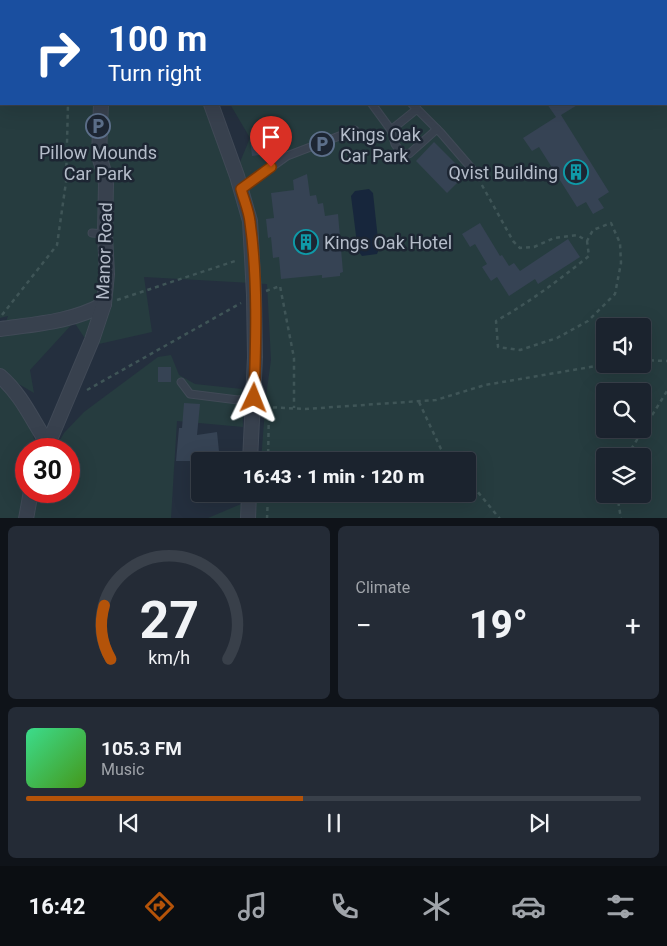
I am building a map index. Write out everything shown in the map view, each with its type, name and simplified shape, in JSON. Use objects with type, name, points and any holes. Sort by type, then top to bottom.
[{"type":"street","name":"Manor Road","points":[[50,438],[92,340],[104,304],[107,274],[99,233],[106,184],[99,156],[101,105]]},
{"type":"street","points":[[211,105],[241,189],[250,221],[254,295],[254,398],[251,452]]},
{"type":"street","points":[[0,329],[64,320],[84,314],[104,304]]},
{"type":"street","points":[[0,376],[22,399],[30,418],[42,438]]},
{"type":"street","points":[[248,518],[249,502]]},
{"type":"street","points":[[26,518],[29,503]]},
{"type":"lane","points":[[373,105],[391,130],[394,144],[401,153],[409,154],[438,129]]},
{"type":"lane","points":[[391,130],[415,106],[438,129],[473,170]]},
{"type":"lane","points":[[241,189],[287,156],[355,130]]},
{"type":"lane","points":[[181,382],[190,394],[238,400],[254,398]]},
{"type":"path","points":[[0,318],[57,245],[66,182],[68,105]]},
{"type":"path","points":[[67,151],[94,163]]},
{"type":"path","points":[[473,170],[513,241],[520,248],[534,247],[554,238],[577,235],[587,241]]},
{"type":"path","points":[[611,223],[620,243],[621,263],[615,294],[588,322],[557,338],[520,350],[498,347],[496,321],[554,285],[589,256],[587,241],[593,230],[611,223]]},
{"type":"path","points":[[104,304],[252,255]]},
{"type":"path","points":[[66,402],[254,295],[280,286],[294,358],[294,408]]},
{"type":"path","points":[[651,360],[667,361]]},
{"type":"path","points":[[268,452],[269,406],[306,409],[436,400],[485,385],[596,366]]},
{"type":"path","points":[[633,448],[667,391]]},
{"type":"path","points":[[419,402],[444,452]]},
{"type":"path","points":[[476,490],[500,518]]},
{"type":"path","points":[[268,502],[268,518]]},
{"type":"path","points":[[618,503],[621,518]]},
{"type":"green space","points":[[0,105],[219,105],[213,107],[240,162],[250,138],[231,105],[667,105],[667,518],[208,518],[244,502],[476,502],[476,452],[262,452],[271,360],[267,284],[144,277],[152,332],[90,346],[74,322],[30,370],[34,393],[0,373],[0,338],[8,316],[0,318]]},
{"type":"green space","points":[[171,355],[179,375],[195,384],[242,389],[243,427],[177,421],[171,518],[33,518],[36,503],[80,503],[80,438],[61,438],[84,412],[158,357]]},
{"type":"green space","points":[[0,381],[28,421],[34,438],[15,438],[15,503],[22,503],[20,518],[0,518]]},
{"type":"water","points":[[369,189],[373,193],[379,249],[377,254],[362,256],[358,251],[351,196],[355,191]]},
{"type":"building","name":"Qvist Building","points":[[548,105],[577,105],[561,115],[609,192],[598,199],[604,208],[593,214],[586,202],[577,207],[539,147],[532,151],[523,138],[556,117]]},
{"type":"building","points":[[265,136],[267,154],[252,156],[250,138]]},
{"type":"building","points":[[434,142],[466,174],[447,193],[416,161]]},
{"type":"building","name":"Kings Oak Hotel","points":[[307,174],[310,196],[316,195],[318,204],[323,203],[325,216],[338,214],[343,272],[340,273],[340,276],[322,278],[322,275],[281,279],[279,257],[273,258],[271,237],[268,238],[266,219],[274,218],[271,193],[294,190],[293,180]]},
{"type":"building","points":[[480,223],[500,256],[502,255],[509,266],[514,263],[520,271],[568,239],[580,257],[538,284],[535,279],[509,296],[497,277],[491,281],[482,267],[487,264],[475,244],[470,247],[462,234]]},
{"type":"building","points":[[158,367],[171,367],[171,382],[158,382]]},
{"type":"building","points":[[184,403],[200,404],[197,435],[217,432],[219,452],[191,452],[191,461],[176,461],[179,428],[182,428]]},
{"type":"place","name":"Pillow Mounds Car Park","points":[[98,126]]},
{"type":"place","name":"Kings Oak Car Park","points":[[322,144]]},
{"type":"place","name":"Qvist Building","points":[[576,172]]},
{"type":"place","name":"Kings Oak Hotel","points":[[306,242]]},
{"type":"route","points":[[254,398],[253,266],[250,221],[241,189],[271,167]]}]
